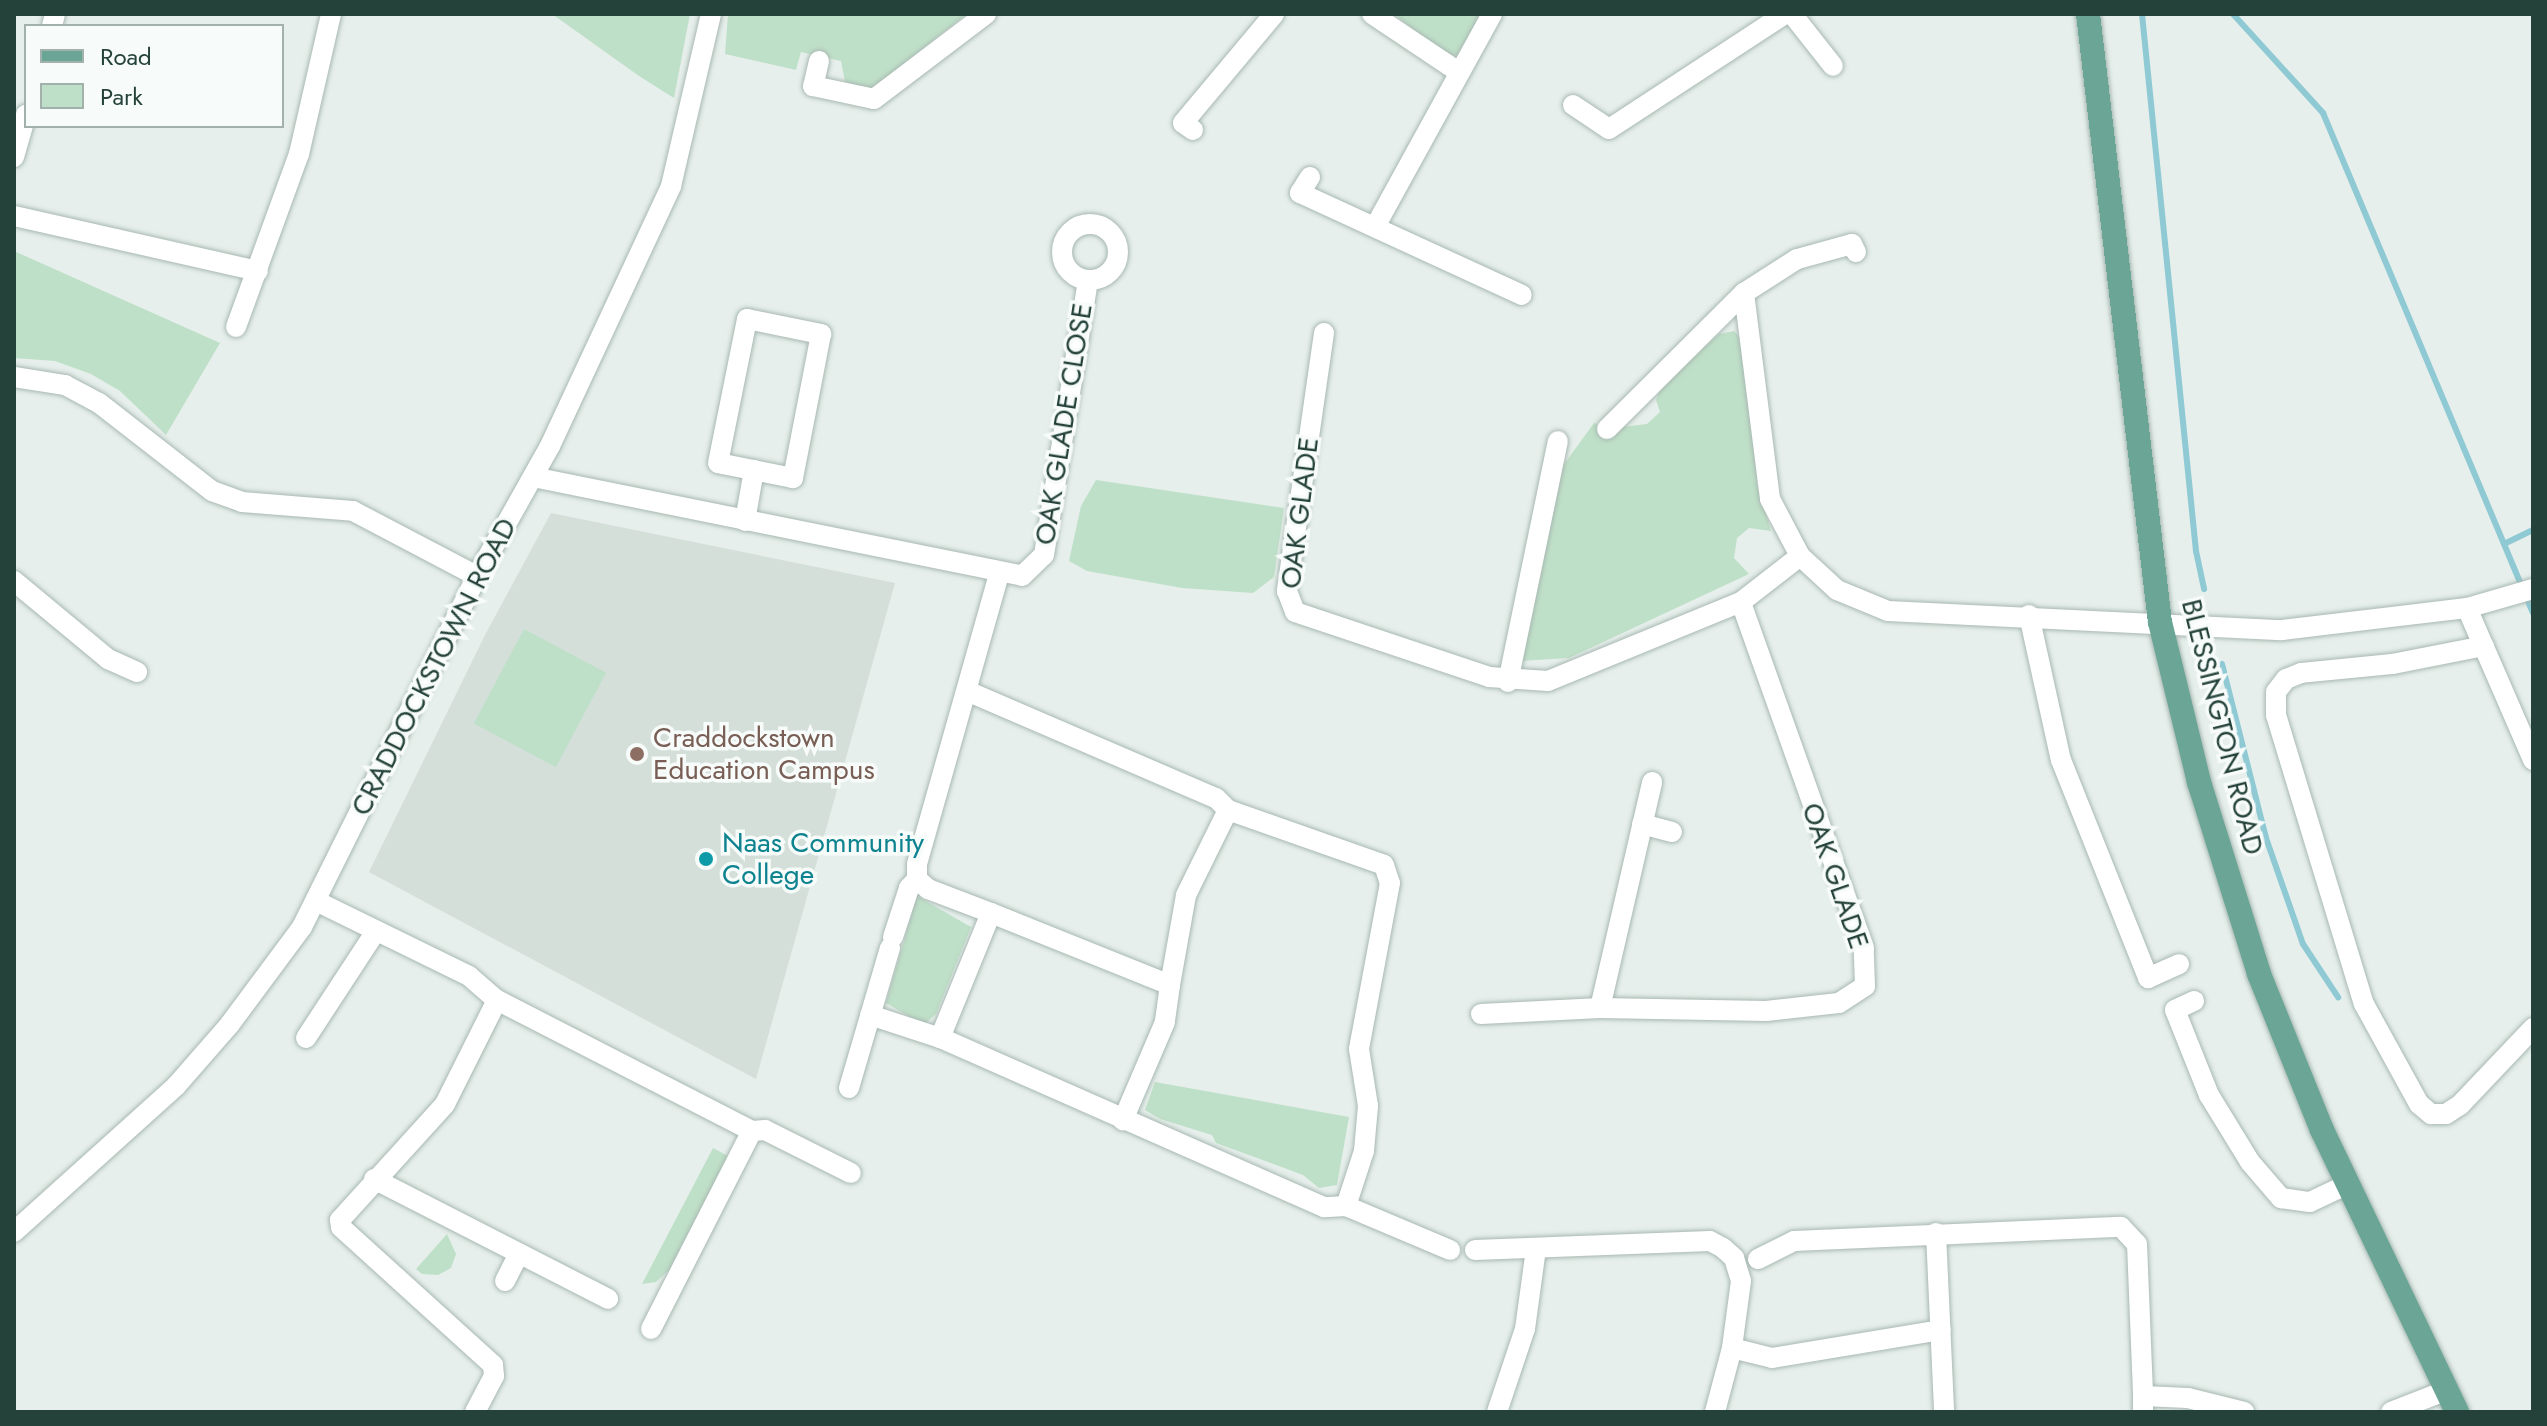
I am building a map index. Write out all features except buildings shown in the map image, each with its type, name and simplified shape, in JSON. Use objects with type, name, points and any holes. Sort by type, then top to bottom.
[{"type":"main road","name":"BLESSINGTON ROAD","points":[[2088,14],[2160,622],[2199,782],[2259,974],[2348,1184],[2452,1401]]},
{"type":"street","points":[[236,327],[299,154],[331,14]]},
{"type":"street","name":"CRADDOCKSTOWN ROAD","points":[[14,1232],[176,1086],[280,960],[316,901],[477,576],[533,477],[671,186],[711,14]]},
{"type":"street","points":[[819,61],[813,86],[874,99],[986,14]]},
{"type":"street","points":[[1193,130],[1183,123],[1274,14]]},
{"type":"street","points":[[1372,14],[1457,71]]},
{"type":"street","points":[[1376,225],[1457,71],[1492,14]]},
{"type":"street","points":[[1573,105],[1609,129],[1785,14]]},
{"type":"street","points":[[1792,14],[1833,66]]},
{"type":"street","points":[[14,157],[24,122]]},
{"type":"street","points":[[1310,177],[1300,193],[1376,225],[1522,295]]},
{"type":"street","points":[[14,216],[258,271]]},
{"type":"street","points":[[1607,429],[1744,293],[1797,259],[1852,244],[1856,252]]},
{"type":"street","name":"OAK GLADE CLOSE","points":[[999,574],[1022,576],[1038,565],[1044,555],[1088,281]]},
{"type":"street","points":[[1744,293],[1770,499],[1800,556],[1837,590],[1888,611],[2029,615],[2282,630],[2467,608],[2533,589]]},
{"type":"street","points":[[747,319],[821,334],[793,478],[754,470],[718,463],[747,319]]},
{"type":"street","name":"OAK GLADE","points":[[1324,333],[1289,604],[1309,617],[1508,682],[1548,681],[1581,671],[1741,602],[1800,556]]},
{"type":"street","points":[[14,377],[65,385],[99,403],[212,491],[242,502],[353,511],[477,576]]},
{"type":"street","points":[[1508,682],[1558,441]]},
{"type":"street","points":[[745,521],[754,470]]},
{"type":"street","points":[[533,477],[999,574],[917,864],[917,879],[909,888],[849,1088]]},
{"type":"street","points":[[15,583],[108,659],[137,672]]},
{"type":"street","name":"OAK GLADE","points":[[1481,1014],[1600,1008],[1766,1011],[1839,1003],[1865,986],[1864,948],[1741,602]]},
{"type":"street","points":[[2467,608],[2533,760]]},
{"type":"street","points":[[2029,615],[2061,760],[2148,978],[2179,964]]},
{"type":"street","points":[[2484,646],[2392,664],[2301,673],[2286,679],[2276,692],[2276,715],[2364,1004],[2419,1104],[2431,1114],[2446,1114],[2460,1105],[2533,1028]]},
{"type":"street","points":[[967,691],[1216,798],[1228,810],[1373,858],[1388,874],[1359,1049],[1368,1106],[1364,1151],[1346,1206]]},
{"type":"street","points":[[1600,1008],[1652,782]]},
{"type":"street","points":[[1123,1120],[1165,1022],[1186,895],[1228,810]]},
{"type":"street","points":[[1642,824],[1672,832]]},
{"type":"street","points":[[917,879],[928,889],[1170,985]]},
{"type":"street","points":[[316,901],[469,976],[497,1000],[752,1131],[765,1130],[851,1173]]},
{"type":"street","points":[[940,1038],[991,913]]},
{"type":"street","points":[[306,1038],[376,931]]},
{"type":"street","points":[[475,1412],[494,1376],[493,1365],[341,1227],[344,1212],[445,1104],[497,1000]]},
{"type":"street","points":[[2194,1001],[2175,1010],[2209,1095],[2250,1162],[2281,1198],[2310,1202],[2348,1184]]},
{"type":"street","points":[[870,1015],[940,1038],[1324,1207],[1346,1206],[1450,1250]]},
{"type":"street","points":[[651,1329],[752,1131]]},
{"type":"street","points":[[374,1179],[608,1299]]},
{"type":"street","points":[[1758,1259],[1794,1241],[2121,1227],[2131,1234],[2137,1244],[2142,1286],[2143,1404],[2188,1398],[2244,1412]]},
{"type":"street","points":[[1936,1233],[1944,1412]]},
{"type":"street","points":[[1475,1250],[1710,1241],[1723,1248],[1739,1269],[1732,1348],[1715,1412]]},
{"type":"street","points":[[1497,1412],[1525,1329],[1536,1249]]},
{"type":"street","points":[[505,1281],[519,1253]]},
{"type":"street","points":[[1732,1348],[1772,1358],[1941,1330]]},
{"type":"street","points":[[2391,1412],[2452,1401]]},
{"type":"shaded area","name":"Craddockstown Education Campus","points":[[551,513],[895,583],[756,1079],[369,872],[485,635]]},
{"type":"green space","points":[[552,14],[690,14],[674,98],[639,76]]},
{"type":"green space","points":[[728,14],[966,14],[872,89],[845,82],[841,61],[801,52],[796,70],[725,54]]},
{"type":"green space","points":[[1394,14],[1485,14],[1459,55],[1446,56]]},
{"type":"green space","points":[[14,251],[220,343],[166,435],[120,391],[91,374],[55,361],[14,358]]},
{"type":"green space","points":[[1734,331],[1743,341],[1750,370],[1757,485],[1771,531],[1749,528],[1737,538],[1734,558],[1749,574],[1569,658],[1521,661],[1562,467],[1594,423],[1613,428],[1647,424],[1660,412],[1656,400],[1661,386],[1719,334]]},
{"type":"green space","points":[[1096,480],[1284,508],[1274,577],[1253,593],[1182,588],[1087,571],[1069,561],[1081,506]]},
{"type":"green space","points":[[524,629],[606,673],[556,767],[474,723]]},
{"type":"green space","points":[[917,896],[971,927],[936,1014],[924,1025],[886,1003]]},
{"type":"green space","points":[[1155,1082],[1349,1117],[1337,1185],[1319,1188],[1303,1175],[1216,1143],[1212,1135],[1160,1119],[1145,1110]]},
{"type":"green space","points":[[713,1148],[728,1156],[669,1270],[656,1282],[642,1284]]},
{"type":"green space","points":[[447,1234],[456,1254],[451,1268],[438,1275],[422,1274],[416,1269]]},
{"type":"waterway","points":[[2142,14],[2196,551],[2204,589]]},
{"type":"waterway","points":[[2233,14],[2323,113],[2533,613]]},
{"type":"waterway","points":[[2504,544],[2533,530]]},
{"type":"waterway","points":[[2222,664],[2266,838],[2303,944],[2338,997]]},
{"type":"place","name":"Craddockstown Education Campus","points":[[637,754]]},
{"type":"place","name":"Naas Community College","points":[[706,859]]}]
